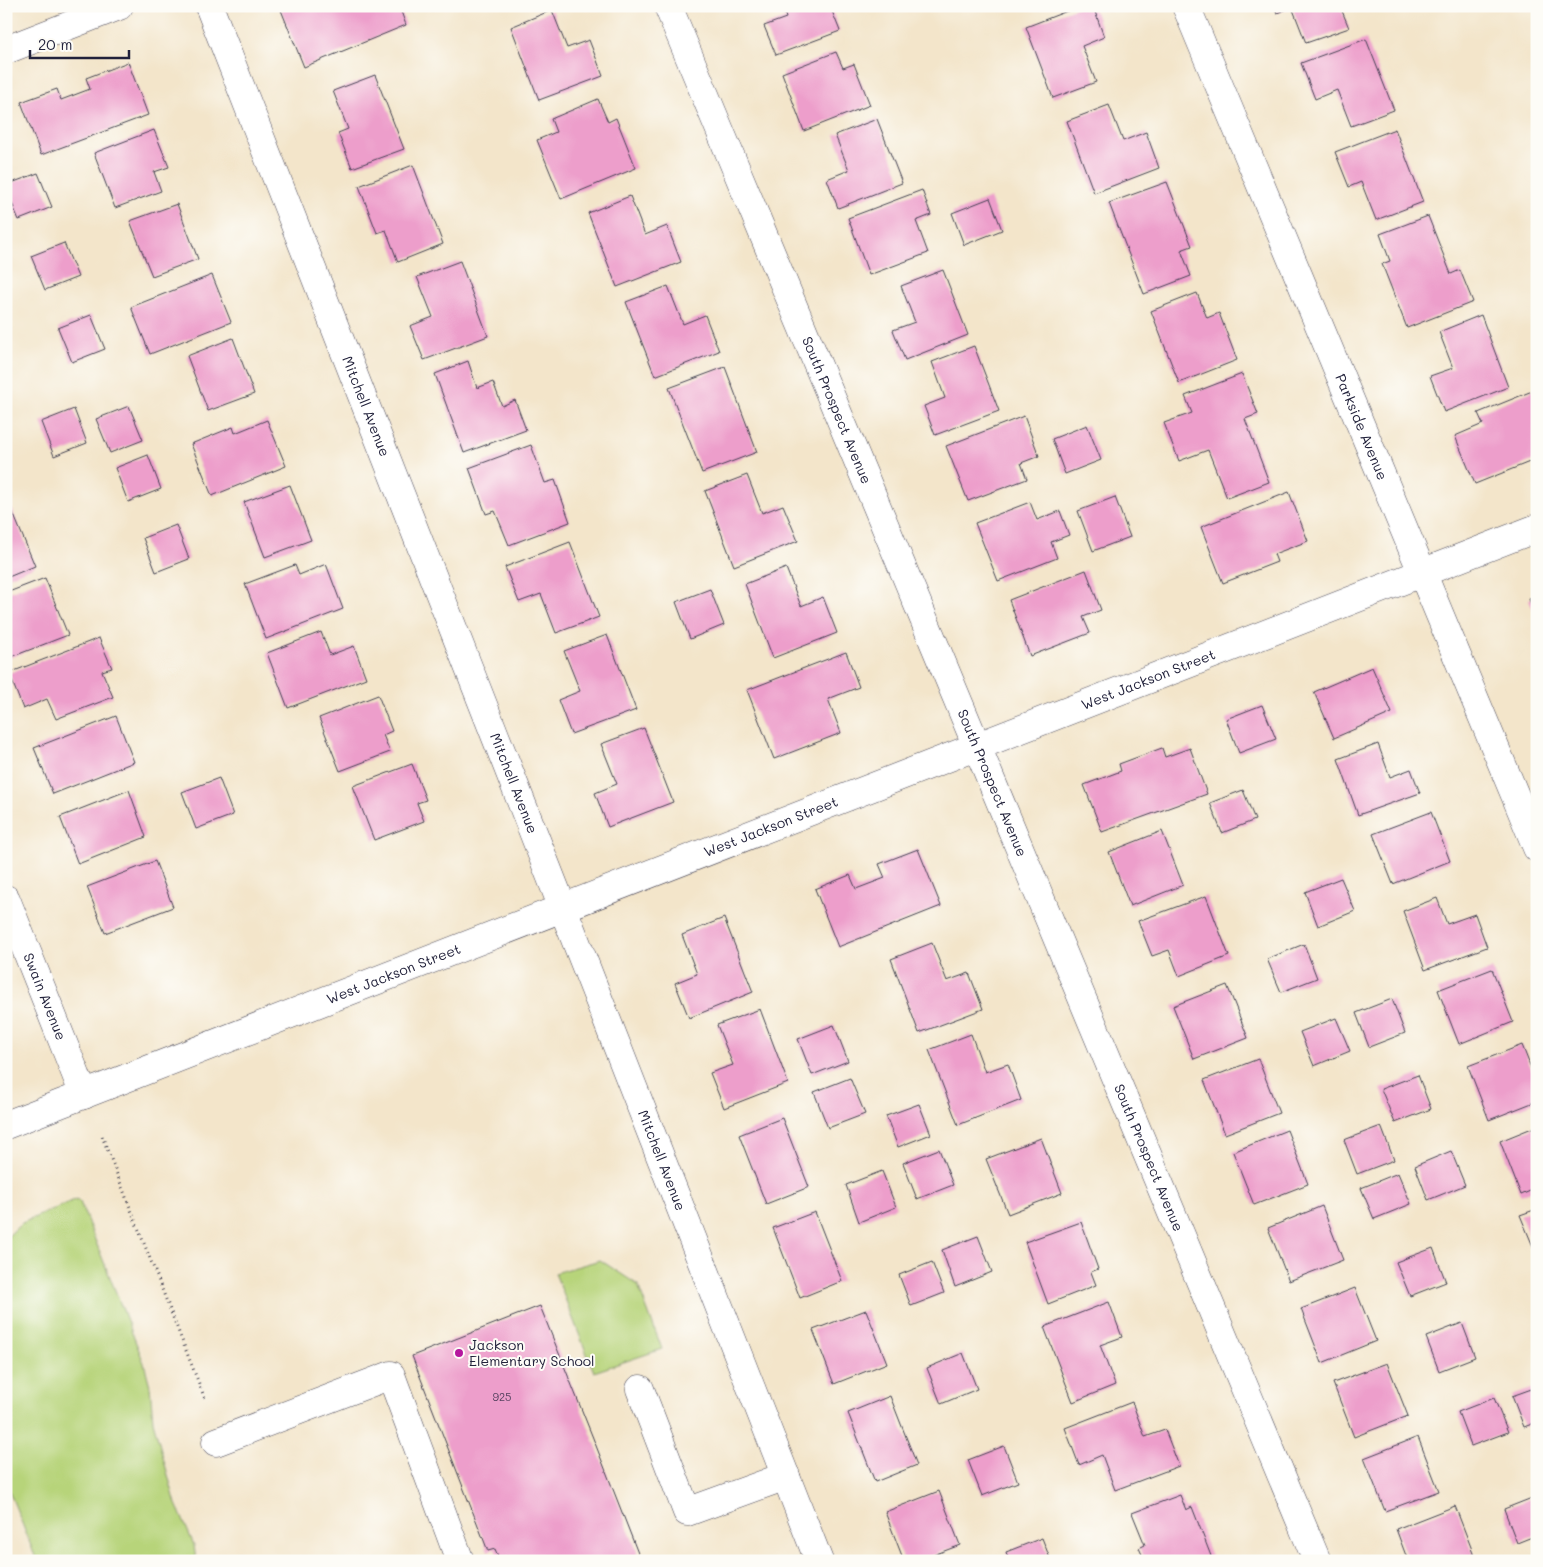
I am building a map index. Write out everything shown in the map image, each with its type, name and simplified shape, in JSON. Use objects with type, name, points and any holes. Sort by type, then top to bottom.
[{"type":"street","points":[[6,50],[119,6]]},
{"type":"street","name":"Mitchell Avenue","points":[[209,6],[819,1561]]},
{"type":"street","name":"South Prospect Avenue","points":[[668,6],[1317,1561]]},
{"type":"street","name":"Parkside Avenue","points":[[1186,6],[1537,848]]},
{"type":"street","name":"West Jackson Street","points":[[6,1125],[1537,528]]},
{"type":"street","name":"Swain Avenue","points":[[6,899],[84,1094]]},
{"type":"street","points":[[216,1442],[391,1375],[460,1561]]},
{"type":"street","points":[[640,1389],[687,1512],[786,1476]]},
{"type":"path","points":[[102,1136],[206,1399]]},
{"type":"green space","points":[[77,1199],[80,1202],[144,1363],[150,1386],[153,1421],[176,1504],[194,1545],[196,1561],[37,1561],[6,1483],[6,1238],[22,1223]]},
{"type":"green space","points":[[600,1260],[638,1285],[662,1349],[594,1372],[555,1273]]},
{"type":"building","points":[[289,6],[399,6],[406,25],[304,67],[281,10]]},
{"type":"building","points":[[782,6],[830,6],[840,31],[776,55],[764,26],[786,18]]},
{"type":"building","points":[[1080,6],[1093,6],[1104,37],[1082,46],[1096,82],[1053,98],[1026,27]]},
{"type":"building","points":[[1274,6],[1340,6],[1349,28],[1306,43],[1292,7],[1277,13]]},
{"type":"building","points":[[552,10],[567,48],[589,40],[603,76],[539,100],[511,27]]},
{"type":"building","points":[[1366,39],[1394,110],[1351,126],[1337,90],[1315,99],[1301,63]]},
{"type":"building","points":[[836,52],[843,68],[854,64],[870,105],[804,131],[782,73]]},
{"type":"building","points":[[128,62],[148,115],[41,155],[21,102],[57,89],[61,100],[90,89],[86,78]]},
{"type":"building","points":[[375,75],[404,149],[352,168],[338,133],[348,129],[333,91]]},
{"type":"building","points":[[598,99],[608,122],[616,118],[636,168],[561,199],[537,140],[556,132],[551,119]]},
{"type":"building","points":[[1109,105],[1123,141],[1146,132],[1159,168],[1094,193],[1067,121]]},
{"type":"building","points":[[877,119],[902,183],[838,208],[827,179],[849,170],[835,135]]},
{"type":"building","points":[[1395,129],[1423,202],[1376,220],[1361,182],[1349,187],[1335,152]]},
{"type":"building","points":[[154,130],[169,167],[154,172],[161,191],[115,208],[94,153]]},
{"type":"building","points":[[413,165],[443,244],[398,262],[386,230],[377,233],[359,186]]},
{"type":"building","points":[[38,173],[52,207],[19,220],[6,185]]},
{"type":"building","points":[[1167,182],[1192,246],[1181,250],[1191,276],[1144,294],[1109,203]]},
{"type":"building","points":[[922,190],[931,215],[916,221],[928,253],[869,275],[848,218]]},
{"type":"building","points":[[630,196],[645,235],[667,226],[681,262],[617,287],[588,213]]},
{"type":"building","points":[[990,198],[1002,230],[964,245],[952,213]]},
{"type":"building","points":[[177,204],[198,259],[152,276],[130,221]]},
{"type":"building","points":[[1428,216],[1451,274],[1460,270],[1473,302],[1407,328],[1382,264],[1390,261],[1380,234]]},
{"type":"building","points":[[64,243],[78,277],[45,290],[31,256]]},
{"type":"building","points":[[460,261],[488,336],[424,360],[410,326],[433,317],[417,277]]},
{"type":"building","points":[[943,270],[968,335],[905,360],[893,330],[915,322],[901,286]]},
{"type":"building","points":[[212,275],[231,322],[150,354],[131,307]]},
{"type":"building","points":[[668,286],[683,324],[705,315],[719,351],[655,376],[626,302]]},
{"type":"building","points":[[1197,293],[1207,318],[1219,313],[1237,360],[1179,383],[1151,311]]},
{"type":"building","points":[[91,315],[105,349],[72,362],[58,328]]},
{"type":"building","points":[[1481,315],[1508,387],[1444,412],[1430,376],[1453,368],[1439,332]]},
{"type":"building","points":[[233,338],[254,394],[208,411],[187,356]]},
{"type":"building","points":[[974,346],[999,411],[935,435],[924,406],[945,398],[932,362]]},
{"type":"building","points":[[468,361],[477,388],[493,382],[502,406],[515,400],[526,430],[464,453],[435,374]]},
{"type":"building","points":[[725,367],[757,452],[702,473],[669,388]]},
{"type":"building","points":[[1242,374],[1258,414],[1245,419],[1269,482],[1227,498],[1208,450],[1179,461],[1164,423],[1192,413],[1185,396]]},
{"type":"building","points":[[1537,389],[1537,459],[1475,484],[1455,436],[1483,424],[1478,413]]},
{"type":"building","points":[[129,406],[143,440],[110,453],[96,419]]},
{"type":"building","points":[[74,409],[87,443],[54,456],[41,422]]},
{"type":"building","points":[[1024,416],[1039,456],[1021,463],[1027,479],[968,501],[946,446]]},
{"type":"building","points":[[267,420],[286,466],[212,496],[191,444],[233,427],[235,433]]},
{"type":"building","points":[[1087,425],[1101,460],[1065,474],[1052,439]]},
{"type":"building","points":[[531,445],[545,483],[555,480],[570,522],[509,545],[495,511],[486,514],[469,468]]},
{"type":"building","points":[[148,455],[161,489],[128,502],[115,468]]},
{"type":"building","points":[[747,475],[762,513],[783,505],[798,541],[734,566],[705,491]]},
{"type":"building","points":[[290,485],[311,540],[265,557],[244,502]]},
{"type":"building","points":[[1289,492],[1308,541],[1274,554],[1277,562],[1223,583],[1201,527]]},
{"type":"building","points":[[6,496],[35,566],[6,578]]},
{"type":"building","points":[[1115,497],[1130,537],[1093,551],[1078,511]]},
{"type":"building","points":[[1030,502],[1037,520],[1060,511],[1069,535],[1051,542],[1057,558],[998,581],[975,523]]},
{"type":"building","points":[[176,525],[189,559],[156,572],[143,538]]},
{"type":"building","points":[[570,542],[599,617],[556,633],[541,594],[519,602],[505,567]]},
{"type":"building","points":[[326,564],[343,609],[266,639],[245,584],[295,565],[299,575]]},
{"type":"building","points":[[786,568],[801,606],[823,597],[837,633],[773,658],[745,584]]},
{"type":"building","points":[[1086,570],[1101,610],[1083,617],[1090,633],[1030,656],[1009,600]]},
{"type":"building","points":[[45,578],[68,635],[6,659],[6,593]]},
{"type":"building","points":[[710,589],[724,625],[690,639],[676,602]]},
{"type":"building","points":[[1537,596],[1537,619],[1529,599]]},
{"type":"building","points":[[321,632],[330,655],[354,646],[366,678],[288,708],[267,653]]},
{"type":"building","points":[[607,635],[636,710],[571,734],[558,700],[580,691],[564,651]]},
{"type":"building","points":[[99,638],[112,668],[102,671],[113,697],[56,719],[47,699],[23,709],[9,673]]},
{"type":"building","points":[[846,652],[859,687],[828,699],[841,733],[774,759],[747,690]]},
{"type":"building","points":[[1372,667],[1392,713],[1334,738],[1314,692]]},
{"type":"building","points":[[378,695],[392,731],[383,735],[390,752],[340,771],[319,718]]},
{"type":"building","points":[[1262,705],[1276,739],[1239,753],[1226,719]]},
{"type":"building","points":[[116,716],[134,762],[53,794],[34,748]]},
{"type":"building","points":[[644,728],[673,802],[608,827],[595,793],[617,784],[601,744]]},
{"type":"building","points":[[1378,744],[1390,777],[1411,769],[1420,793],[1358,815],[1338,759]]},
{"type":"building","points":[[1162,748],[1165,757],[1190,748],[1207,794],[1102,832],[1084,785],[1121,771],[1119,764]]},
{"type":"building","points":[[412,764],[426,800],[417,803],[424,821],[374,840],[353,786]]},
{"type":"building","points":[[219,778],[233,815],[196,829],[182,792]]},
{"type":"building","points":[[129,790],[146,837],[78,864],[60,817]]},
{"type":"building","points":[[1243,790],[1255,820],[1222,833],[1210,803]]},
{"type":"building","points":[[1431,812],[1450,861],[1393,884],[1373,834]]},
{"type":"building","points":[[1162,831],[1183,885],[1130,906],[1109,852]]},
{"type":"building","points":[[918,849],[941,906],[838,947],[815,889],[850,875],[856,889],[885,878],[879,864]]},
{"type":"building","points":[[155,861],[173,907],[105,933],[87,887]]},
{"type":"building","points":[[1341,878],[1355,911],[1318,926],[1305,892]]},
{"type":"building","points":[[1206,896],[1229,956],[1179,976],[1169,950],[1152,956],[1138,921]]},
{"type":"building","points":[[1437,898],[1447,924],[1475,914],[1487,947],[1425,970],[1403,911]]},
{"type":"building","points":[[724,918],[753,992],[689,1018],[675,983],[697,974],[682,935]]},
{"type":"building","points":[[932,943],[947,981],[969,973],[983,1009],[919,1033],[891,959]]},
{"type":"building","points":[[1304,944],[1317,978],[1281,992],[1267,959]]},
{"type":"building","points":[[1492,969],[1513,1022],[1459,1044],[1438,990]]},
{"type":"building","points":[[1227,985],[1248,1038],[1194,1059],[1173,1006]]},
{"type":"building","points":[[1392,999],[1405,1033],[1369,1047],[1356,1013]]},
{"type":"building","points":[[760,1009],[788,1083],[724,1108],[710,1073],[733,1065],[717,1025]]},
{"type":"building","points":[[1336,1018],[1350,1051],[1314,1066],[1300,1032]]},
{"type":"building","points":[[834,1025],[848,1061],[812,1075],[798,1039]]},
{"type":"building","points":[[971,1034],[985,1072],[1008,1064],[1021,1100],[958,1125],[929,1050]]},
{"type":"building","points":[[1522,1045],[1537,1083],[1537,1101],[1489,1120],[1468,1066]]},
{"type":"building","points":[[1258,1059],[1279,1113],[1225,1134],[1204,1080]]},
{"type":"building","points":[[1418,1075],[1431,1109],[1395,1123],[1381,1089]]},
{"type":"building","points":[[850,1078],[865,1114],[828,1128],[814,1092]]},
{"type":"building","points":[[919,1104],[931,1134],[898,1147],[886,1116]]},
{"type":"building","points":[[782,1118],[809,1187],[766,1204],[739,1135]]},
{"type":"building","points":[[1381,1126],[1394,1160],[1357,1174],[1344,1140]]},
{"type":"building","points":[[1537,1126],[1537,1188],[1521,1195],[1500,1141]]},
{"type":"building","points":[[1287,1130],[1308,1184],[1254,1205],[1233,1152]]},
{"type":"building","points":[[1041,1138],[1062,1193],[1008,1214],[986,1159]]},
{"type":"building","points":[[939,1149],[953,1185],[917,1199],[903,1163]]},
{"type":"building","points":[[1451,1151],[1465,1185],[1428,1200],[1415,1166]]},
{"type":"building","points":[[882,1171],[896,1207],[859,1222],[846,1185]]},
{"type":"building","points":[[1398,1173],[1411,1204],[1374,1219],[1361,1188]]},
{"type":"building","points":[[1322,1206],[1343,1260],[1289,1281],[1268,1228]]},
{"type":"building","points":[[1537,1209],[1537,1256],[1520,1215]]},
{"type":"building","points":[[815,1212],[842,1281],[800,1298],[773,1228]]},
{"type":"building","points":[[1081,1222],[1098,1269],[1091,1272],[1096,1285],[1048,1304],[1025,1242]]},
{"type":"building","points":[[978,1236],[992,1272],[955,1287],[942,1250]]},
{"type":"building","points":[[1433,1248],[1446,1282],[1410,1296],[1396,1262]]},
{"type":"building","points":[[932,1262],[944,1293],[911,1306],[899,1275]]},
{"type":"building","points":[[1355,1288],[1376,1341],[1322,1363],[1301,1309]]},
{"type":"building","points":[[1109,1302],[1122,1337],[1100,1345],[1115,1385],[1073,1402],[1044,1327]]},
{"type":"building","name":"Jackson Elementary School","points":[[540,1306],[641,1561],[500,1561],[495,1549],[488,1551],[412,1356]]},
{"type":"building","points":[[866,1310],[887,1363],[834,1384],[813,1330]]},
{"type":"building","points":[[1462,1323],[1475,1357],[1439,1371],[1426,1337]]},
{"type":"building","points":[[963,1353],[977,1389],[941,1404],[927,1368]]},
{"type":"building","points":[[1387,1363],[1408,1416],[1354,1437],[1333,1383]]},
{"type":"building","points":[[1537,1387],[1537,1422],[1524,1427],[1512,1396]]},
{"type":"building","points":[[890,1396],[917,1465],[875,1482],[848,1413]]},
{"type":"building","points":[[1494,1398],[1508,1432],[1471,1446],[1458,1412]]},
{"type":"building","points":[[1132,1402],[1145,1437],[1165,1430],[1179,1466],[1115,1490],[1102,1455],[1079,1465],[1065,1428]]},
{"type":"building","points":[[1418,1437],[1439,1491],[1385,1511],[1364,1458]]},
{"type":"building","points":[[1004,1446],[1018,1482],[982,1496],[968,1460]]},
{"type":"building","points":[[939,1491],[960,1545],[918,1561],[904,1561],[885,1512]]},
{"type":"building","points":[[1180,1495],[1186,1510],[1192,1507],[1211,1556],[1198,1561],[1145,1561],[1139,1548],[1145,1545],[1132,1513]]},
{"type":"building","points":[[1537,1496],[1537,1535],[1517,1543],[1504,1509]]},
{"type":"building","points":[[1455,1506],[1476,1560],[1408,1561],[1396,1529]]},
{"type":"building","points":[[1042,1538],[1051,1561],[1009,1561],[1006,1552]]},
{"type":"place","name":"Jackson Elementary School","points":[[459,1353]]}]
